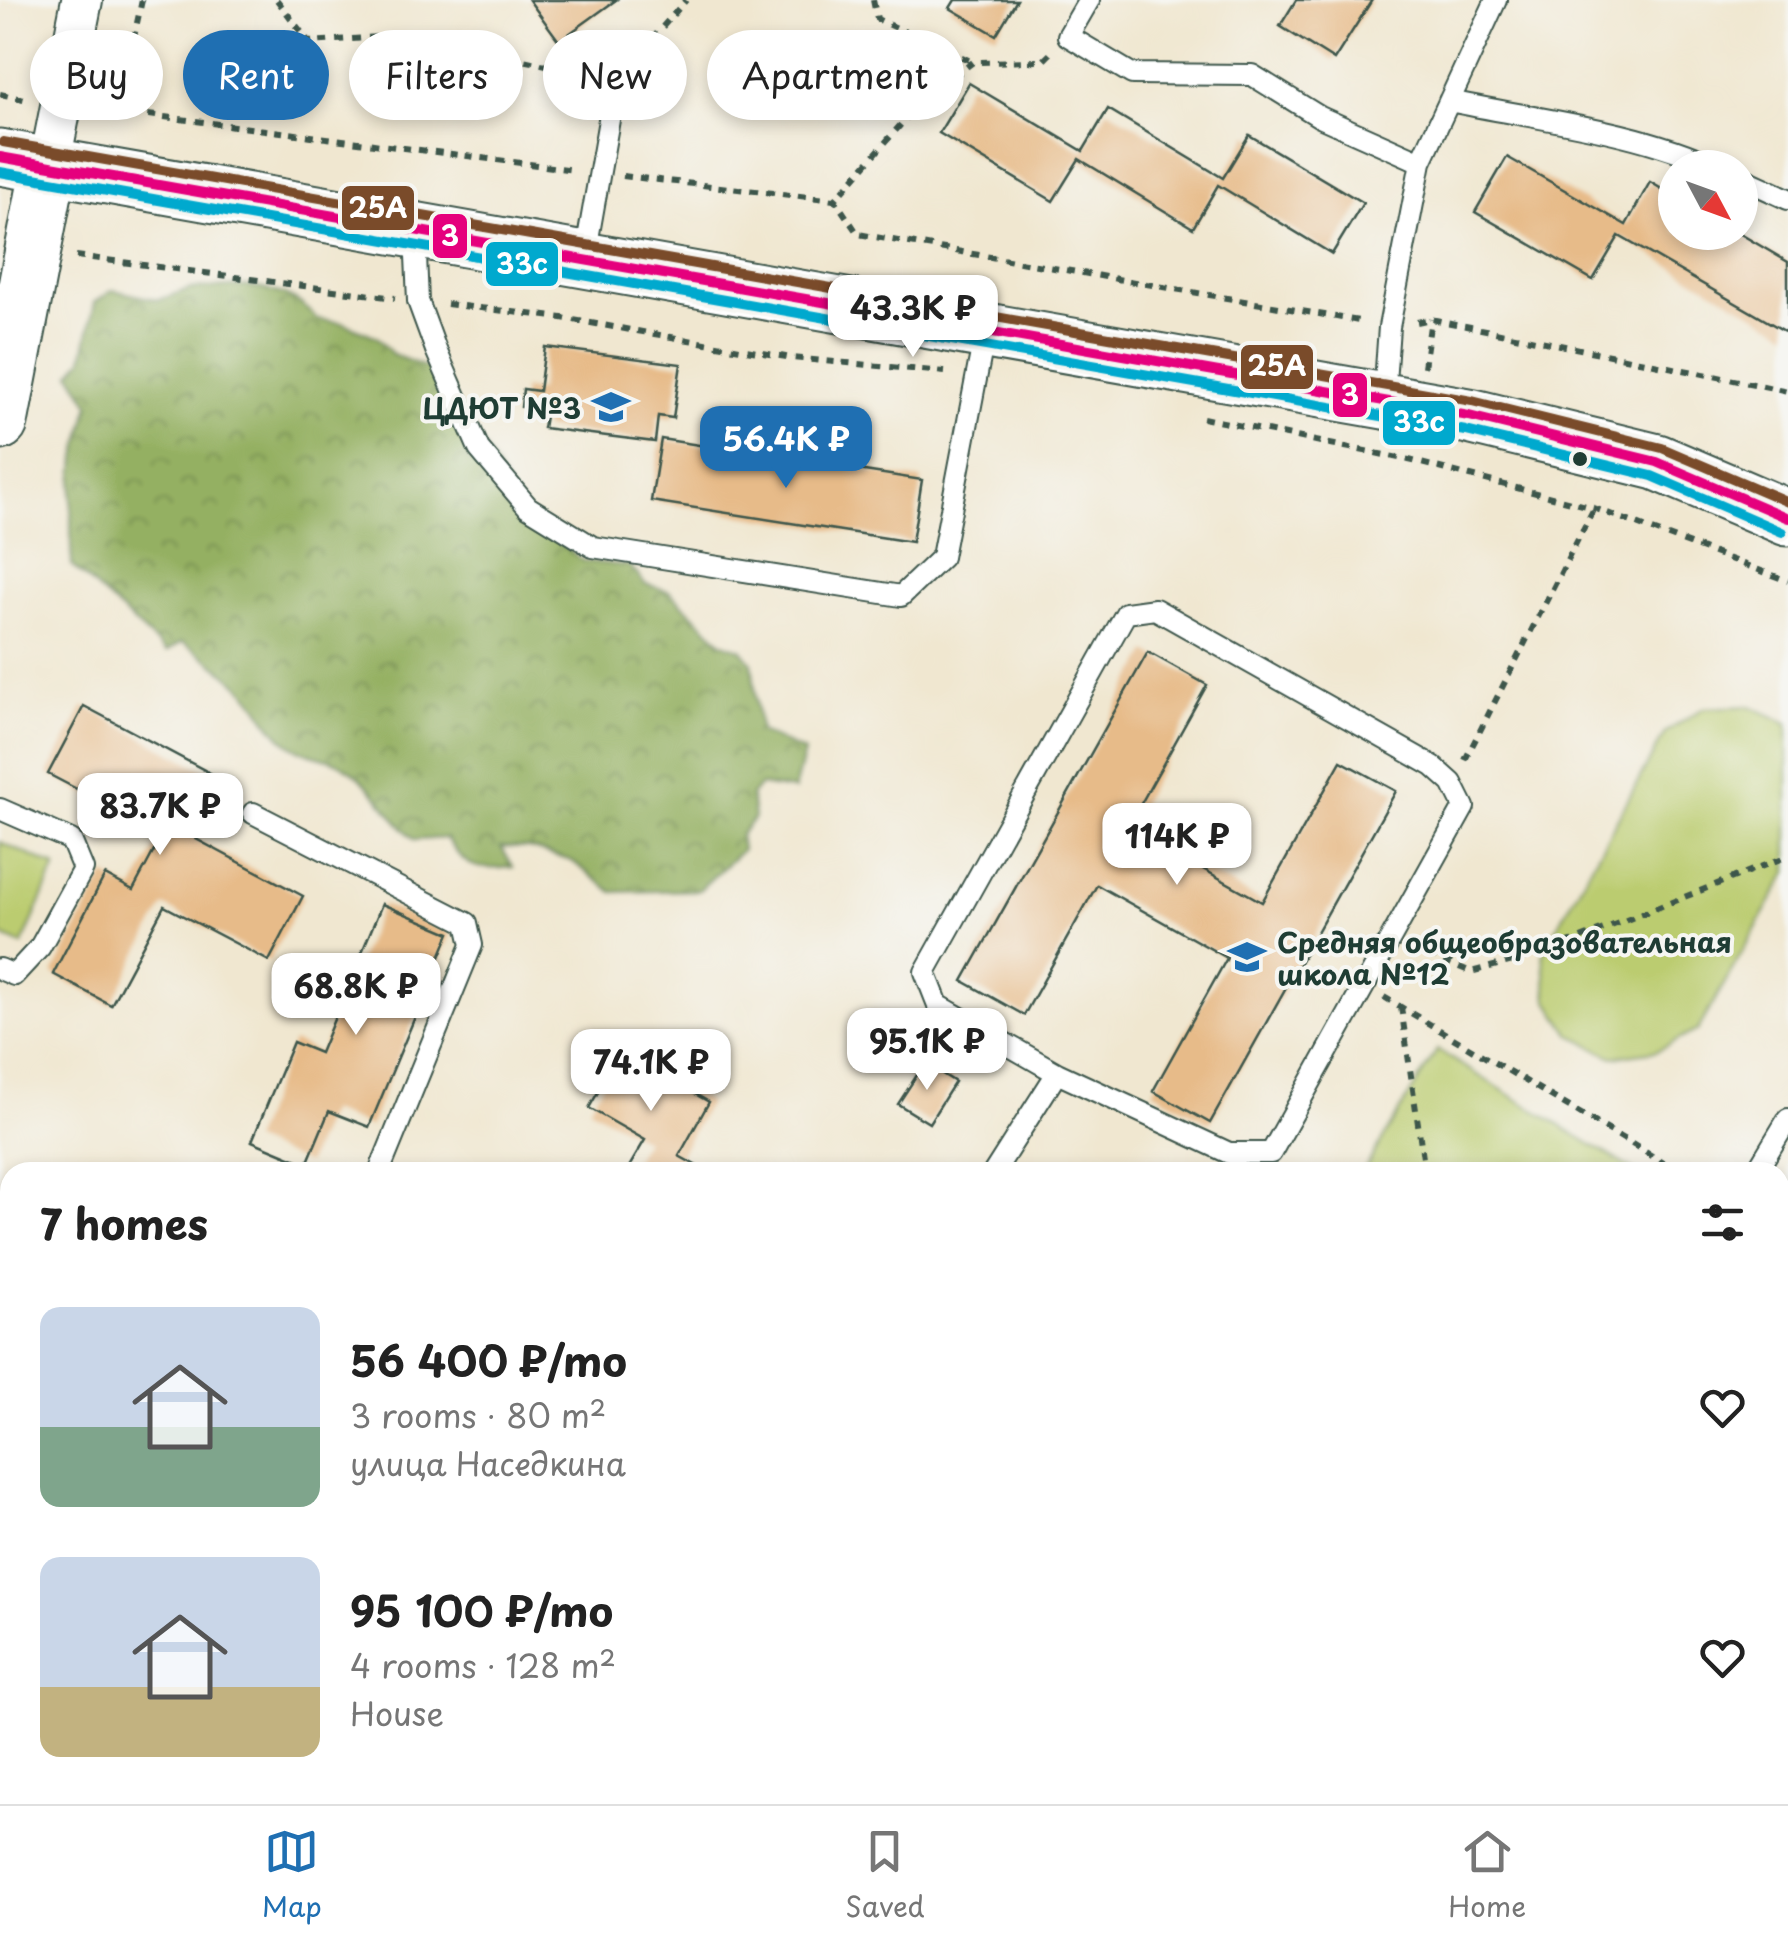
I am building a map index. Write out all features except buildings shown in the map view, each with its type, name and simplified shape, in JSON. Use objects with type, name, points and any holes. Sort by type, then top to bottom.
[{"type":"main road","points":[[0,422],[30,250],[25,162],[415,232],[585,258],[980,352],[1384,400],[1657,462],[1788,518]]},
{"type":"street","points":[[25,162],[82,0]]},
{"type":"lane","points":[[1089,0],[1068,36],[1132,74],[1252,76],[1320,117],[1421,162]]},
{"type":"lane","points":[[1384,400],[1389,327],[1421,162],[1496,0]]},
{"type":"lane","points":[[1449,101],[1627,135],[1682,150]]},
{"type":"lane","points":[[585,258],[610,120]]},
{"type":"lane","points":[[1758,185],[1788,198]]},
{"type":"lane","points":[[415,232],[418,301],[479,450],[528,507],[593,547],[901,596],[942,557],[980,352]]},
{"type":"lane","points":[[1155,609],[1434,766],[1452,784],[1464,807],[1272,1153],[1229,1153],[1056,1072],[938,1004],[925,972],[1126,613],[1155,609]]},
{"type":"lane","points":[[0,809],[71,840],[84,869],[40,947],[14,975],[0,970]]},
{"type":"lane","points":[[252,814],[466,923],[472,944],[383,1162]]},
{"type":"lane","points":[[1000,1162],[1056,1072]]},
{"type":"lane","points":[[1762,1162],[1788,1118]]},
{"type":"path","points":[[142,0],[118,111],[835,200],[858,234],[1389,327],[1431,319],[1788,391]]},
{"type":"path","points":[[277,0],[309,42],[408,35],[543,64]]},
{"type":"path","points":[[660,30],[686,0]]},
{"type":"path","points":[[872,0],[877,19],[972,62],[1043,61],[1068,36]]},
{"type":"path","points":[[835,200],[918,105],[972,62]]},
{"type":"path","points":[[30,250],[562,318],[792,358],[980,352]]},
{"type":"path","points":[[1194,416],[1410,460],[1594,508],[1788,581]]},
{"type":"path","points":[[1452,784],[1594,508]]},
{"type":"path","points":[[1391,938],[1471,972],[1543,953],[1788,856]]},
{"type":"path","points":[[1365,985],[1663,1162]]},
{"type":"path","points":[[1401,1007],[1424,1162]]},
{"type":"green space","points":[[247,286],[286,295],[317,319],[344,323],[377,337],[393,355],[439,372],[523,512],[583,561],[630,566],[645,584],[669,591],[723,643],[741,649],[752,663],[760,732],[804,752],[794,790],[760,785],[751,796],[754,818],[740,835],[742,850],[699,890],[613,892],[572,861],[529,848],[501,847],[513,867],[491,869],[467,862],[446,838],[415,840],[350,770],[290,745],[226,673],[182,642],[166,652],[72,566],[73,484],[90,404],[71,373],[83,359],[95,302],[113,290],[158,300],[190,289]]},
{"type":"green space","points":[[1750,706],[1788,723],[1788,872],[1698,1030],[1656,1051],[1613,1057],[1571,1035],[1548,1000],[1543,953],[1665,733],[1703,708]]},
{"type":"green space","points":[[0,842],[56,867],[22,945],[0,935]]},
{"type":"green space","points":[[1437,1050],[1620,1162],[1369,1162]]},
{"type":"transit line","name":"25А","points":[[3,142],[1472,401],[1662,448],[1788,502]]},
{"type":"transit line","name":"3","points":[[0,157],[1469,416],[1657,462],[1788,518]]},
{"type":"transit line","name":"33с","points":[[0,172],[1466,431],[1652,476],[1782,532]]},
{"type":"place","name":"ЦДЮТ №3","points":[[611,407]]},
{"type":"place","name":"Средняя общеобразовательная школа №12","points":[[1247,957]]}]
